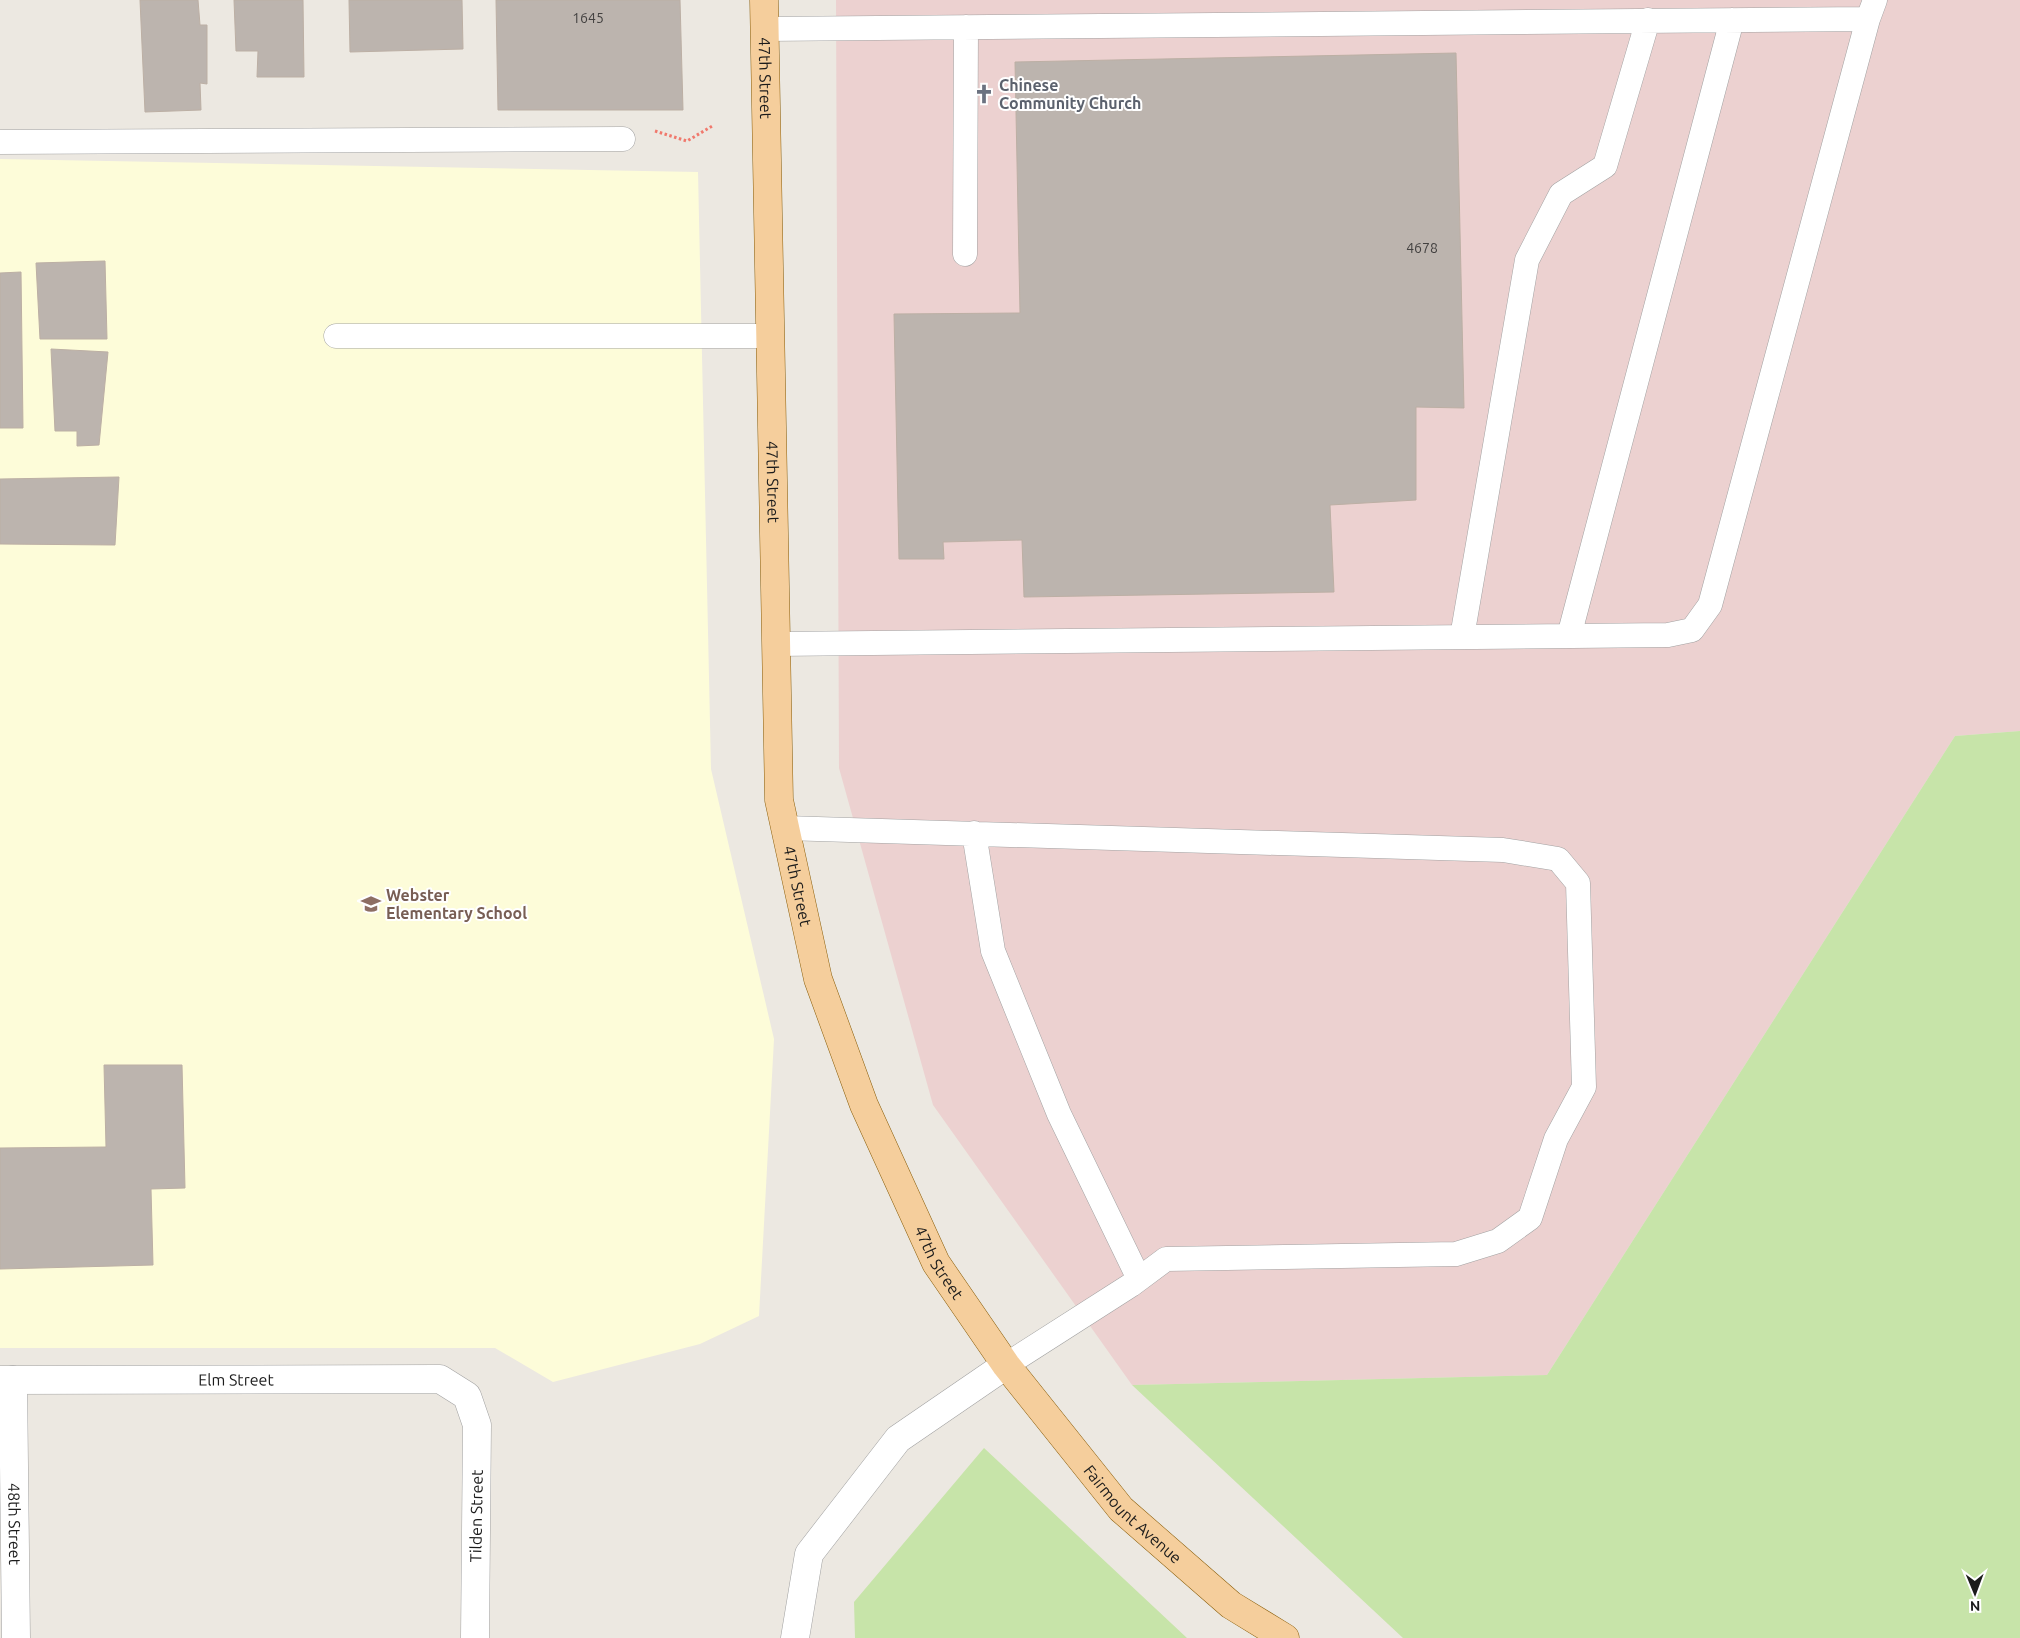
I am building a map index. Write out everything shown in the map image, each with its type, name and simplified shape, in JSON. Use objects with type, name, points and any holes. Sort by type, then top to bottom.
[{"type":"main road","name":"47th Street","points":[[764,0],[779,800],[818,979],[864,1105],[936,1263],[1006,1365]]},
{"type":"main road","name":"Fairmount Avenue","points":[[1006,1365],[1121,1509],[1231,1605],[1285,1638]]},
{"type":"street","points":[[795,1638],[809,1554],[815,1546],[898,1439],[1006,1365]]},
{"type":"street","name":"Elm Street","points":[[7,1380],[440,1379],[467,1396]]},
{"type":"street","name":"48th Street","points":[[7,1380],[16,1638]]},
{"type":"street","name":"Tilden Street","points":[[467,1396],[478,1425],[475,1638]]},
{"type":"lane","points":[[765,29],[1732,20],[1871,10],[1710,605],[1692,630],[1668,635],[776,644]]},
{"type":"lane","points":[[1462,637],[1527,260],[1561,194],[1605,166],[1648,20]]},
{"type":"lane","points":[[1569,636],[1732,20]]},
{"type":"lane","points":[[965,254],[966,27]]},
{"type":"lane","points":[[0,142],[623,138]]},
{"type":"lane","points":[[336,336],[770,336]]},
{"type":"lane","points":[[785,828],[1503,850],[1558,859],[1578,883],[1584,1086],[1556,1139],[1530,1218],[1498,1241],[1456,1254],[1166,1260],[1006,1365]]},
{"type":"lane","points":[[974,833],[993,951],[1059,1114],[1138,1279]]},
{"type":"path","points":[[623,138],[643,127],[687,141],[714,125]]},
{"type":"shaded area","points":[[836,0],[2020,0],[2020,731],[1955,736],[1547,1375],[1132,1385],[933,1105],[839,768]]},
{"type":"shaded area","name":"Webster Elementary School","points":[[0,159],[698,172],[711,769],[774,1039],[759,1316],[700,1344],[553,1382],[495,1348],[0,1348]]},
{"type":"green space","points":[[2020,731],[2020,1638],[1403,1638],[1132,1385],[1547,1375],[1955,736]]},
{"type":"green space","points":[[984,1448],[1187,1638],[855,1638],[854,1602]]},
{"type":"building","points":[[140,0],[198,0],[200,25],[207,25],[207,84],[200,83],[201,110],[145,112]]},
{"type":"building","points":[[234,0],[303,0],[304,77],[257,77],[258,51],[236,51]]},
{"type":"building","points":[[349,0],[462,0],[463,49],[350,52]]},
{"type":"building","points":[[496,0],[680,0],[683,110],[498,110]]},
{"type":"building","points":[[1456,53],[1464,408],[1416,407],[1416,500],[1330,505],[1334,592],[1024,597],[1022,540],[943,542],[944,559],[899,559],[894,314],[1020,313],[1015,62]]},
{"type":"building","points":[[105,261],[107,339],[40,339],[36,263]]},
{"type":"building","points":[[21,272],[23,428],[0,428],[0,273]]},
{"type":"building","points":[[51,349],[108,352],[99,445],[77,446],[77,431],[55,431]]},
{"type":"building","points":[[119,477],[115,545],[0,544],[0,479]]},
{"type":"building","points":[[104,1065],[182,1065],[185,1188],[151,1189],[153,1265],[0,1269],[0,1148],[106,1147]]},
{"type":"place","name":"Chinese Community Church","points":[[984,94]]},
{"type":"place","name":"Webster Elementary School","points":[[371,904]]}]
